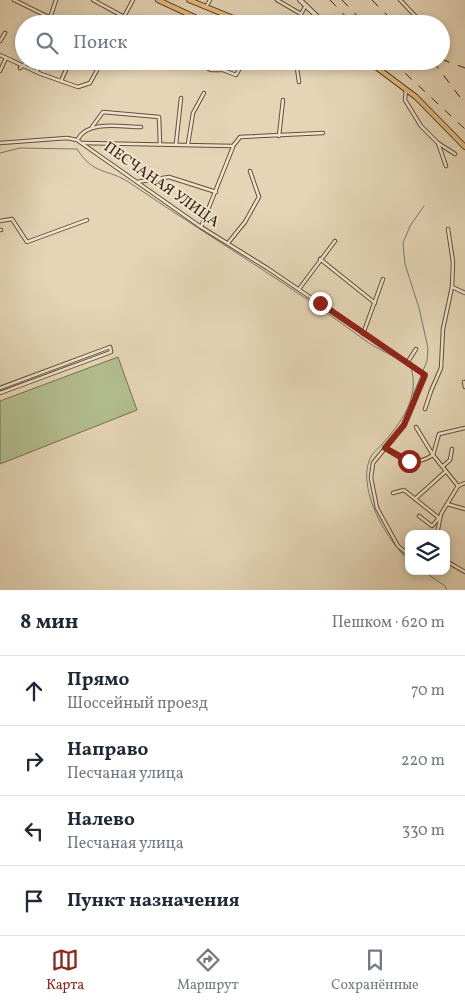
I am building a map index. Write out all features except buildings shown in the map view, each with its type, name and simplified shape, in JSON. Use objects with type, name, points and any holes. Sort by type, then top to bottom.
[{"type":"main road","points":[[158,0],[188,15]]},
{"type":"main road","points":[[189,0],[224,15]]},
{"type":"main road","points":[[380,70],[406,89],[465,147]]},
{"type":"street","points":[[14,0],[46,15]]},
{"type":"street","points":[[51,15],[56,0]]},
{"type":"street","points":[[93,0],[122,15]]},
{"type":"street","points":[[125,15],[133,0]]},
{"type":"street","points":[[206,8],[210,0]]},
{"type":"street","points":[[277,0],[301,14],[306,5]]},
{"type":"street","points":[[300,0],[316,15]]},
{"type":"street","points":[[400,0],[415,15]]},
{"type":"street","points":[[0,41],[5,33]]},
{"type":"street","points":[[0,54],[15,62]]},
{"type":"street","points":[[0,71],[6,58]]},
{"type":"street","points":[[33,70],[78,87],[90,83],[97,70]]},
{"type":"street","points":[[62,81],[66,70]]},
{"type":"street","points":[[223,70],[236,75],[239,70]]},
{"type":"street","points":[[297,70],[299,82]]},
{"type":"street","points":[[406,89],[405,100],[422,126],[438,143],[455,154]]},
{"type":"street","points":[[188,144],[193,113],[204,93]]},
{"type":"street","points":[[176,144],[181,98]]},
{"type":"street","points":[[279,136],[283,100]]},
{"type":"street","points":[[92,127],[103,112],[159,117],[160,144]]},
{"type":"street","points":[[77,140],[80,133],[92,127],[141,127]]},
{"type":"street","points":[[201,227],[233,146],[240,137],[324,133]]},
{"type":"street","name":"ПЕСЧАНАЯ УЛИЦА","points":[[0,143],[67,138],[77,140],[201,227],[299,289],[426,377],[404,425],[372,466],[374,502],[398,546],[405,552]]},
{"type":"street","points":[[82,143],[233,146]]},
{"type":"street","points":[[438,143],[446,166]]},
{"type":"street","points":[[228,243],[246,222],[258,197],[250,171]]},
{"type":"street","points":[[135,182],[168,178],[216,192]]},
{"type":"street","points":[[0,222],[12,219],[27,242],[87,220]]},
{"type":"street","points":[[425,409],[431,390],[442,368],[444,323],[452,288],[453,262],[448,229]]},
{"type":"street","points":[[299,289],[335,241]]},
{"type":"street","points":[[320,259],[375,303]]},
{"type":"street","points":[[362,334],[383,279]]},
{"type":"street","points":[[452,288],[465,293]]},
{"type":"street","points":[[0,388],[111,348],[110,352],[0,393]]},
{"type":"street","points":[[407,363],[416,348]]},
{"type":"street","points":[[58,367],[59,371]]},
{"type":"street","points":[[464,382],[465,387]]},
{"type":"street","points":[[416,427],[433,455],[458,486]]},
{"type":"street","points":[[385,448],[409,461],[423,461],[433,455],[439,434],[465,428]]},
{"type":"street","points":[[442,466],[450,460],[452,449]]},
{"type":"street","points":[[415,499],[446,471]]},
{"type":"street","points":[[419,516],[432,526],[439,518],[458,486],[465,483]]},
{"type":"street","points":[[393,493],[404,490],[439,518]]},
{"type":"street","points":[[447,504],[465,509]]},
{"type":"street","points":[[438,530],[439,518]]},
{"type":"street","points":[[450,563],[465,572]]},
{"type":"green space","points":[[118,357],[137,410],[0,464],[0,401]]},
{"type":"waterway","points":[[0,153],[20,148],[77,149],[83,158],[95,168],[130,183],[278,280],[371,345],[411,368],[413,389],[407,409],[390,435],[371,456],[367,473],[371,500],[377,515],[392,541],[405,556]]},
{"type":"waterway","points":[[413,395],[427,361],[428,348],[419,308],[405,264],[403,243],[410,226],[424,206]]},
{"type":"waterway","points":[[429,575],[445,586],[447,590]]},
{"type":"railway","points":[[330,0],[344,15]]},
{"type":"railway","points":[[342,0],[356,15]]},
{"type":"railway","points":[[372,0],[387,15]]},
{"type":"railway","points":[[450,62],[465,68]]},
{"type":"railway","points":[[402,70],[465,129]]},
{"type":"railway","points":[[440,70],[465,104]]},
{"type":"route","points":[[320,303],[362,334],[425,375],[426,377],[404,425],[385,448],[409,461]]}]
